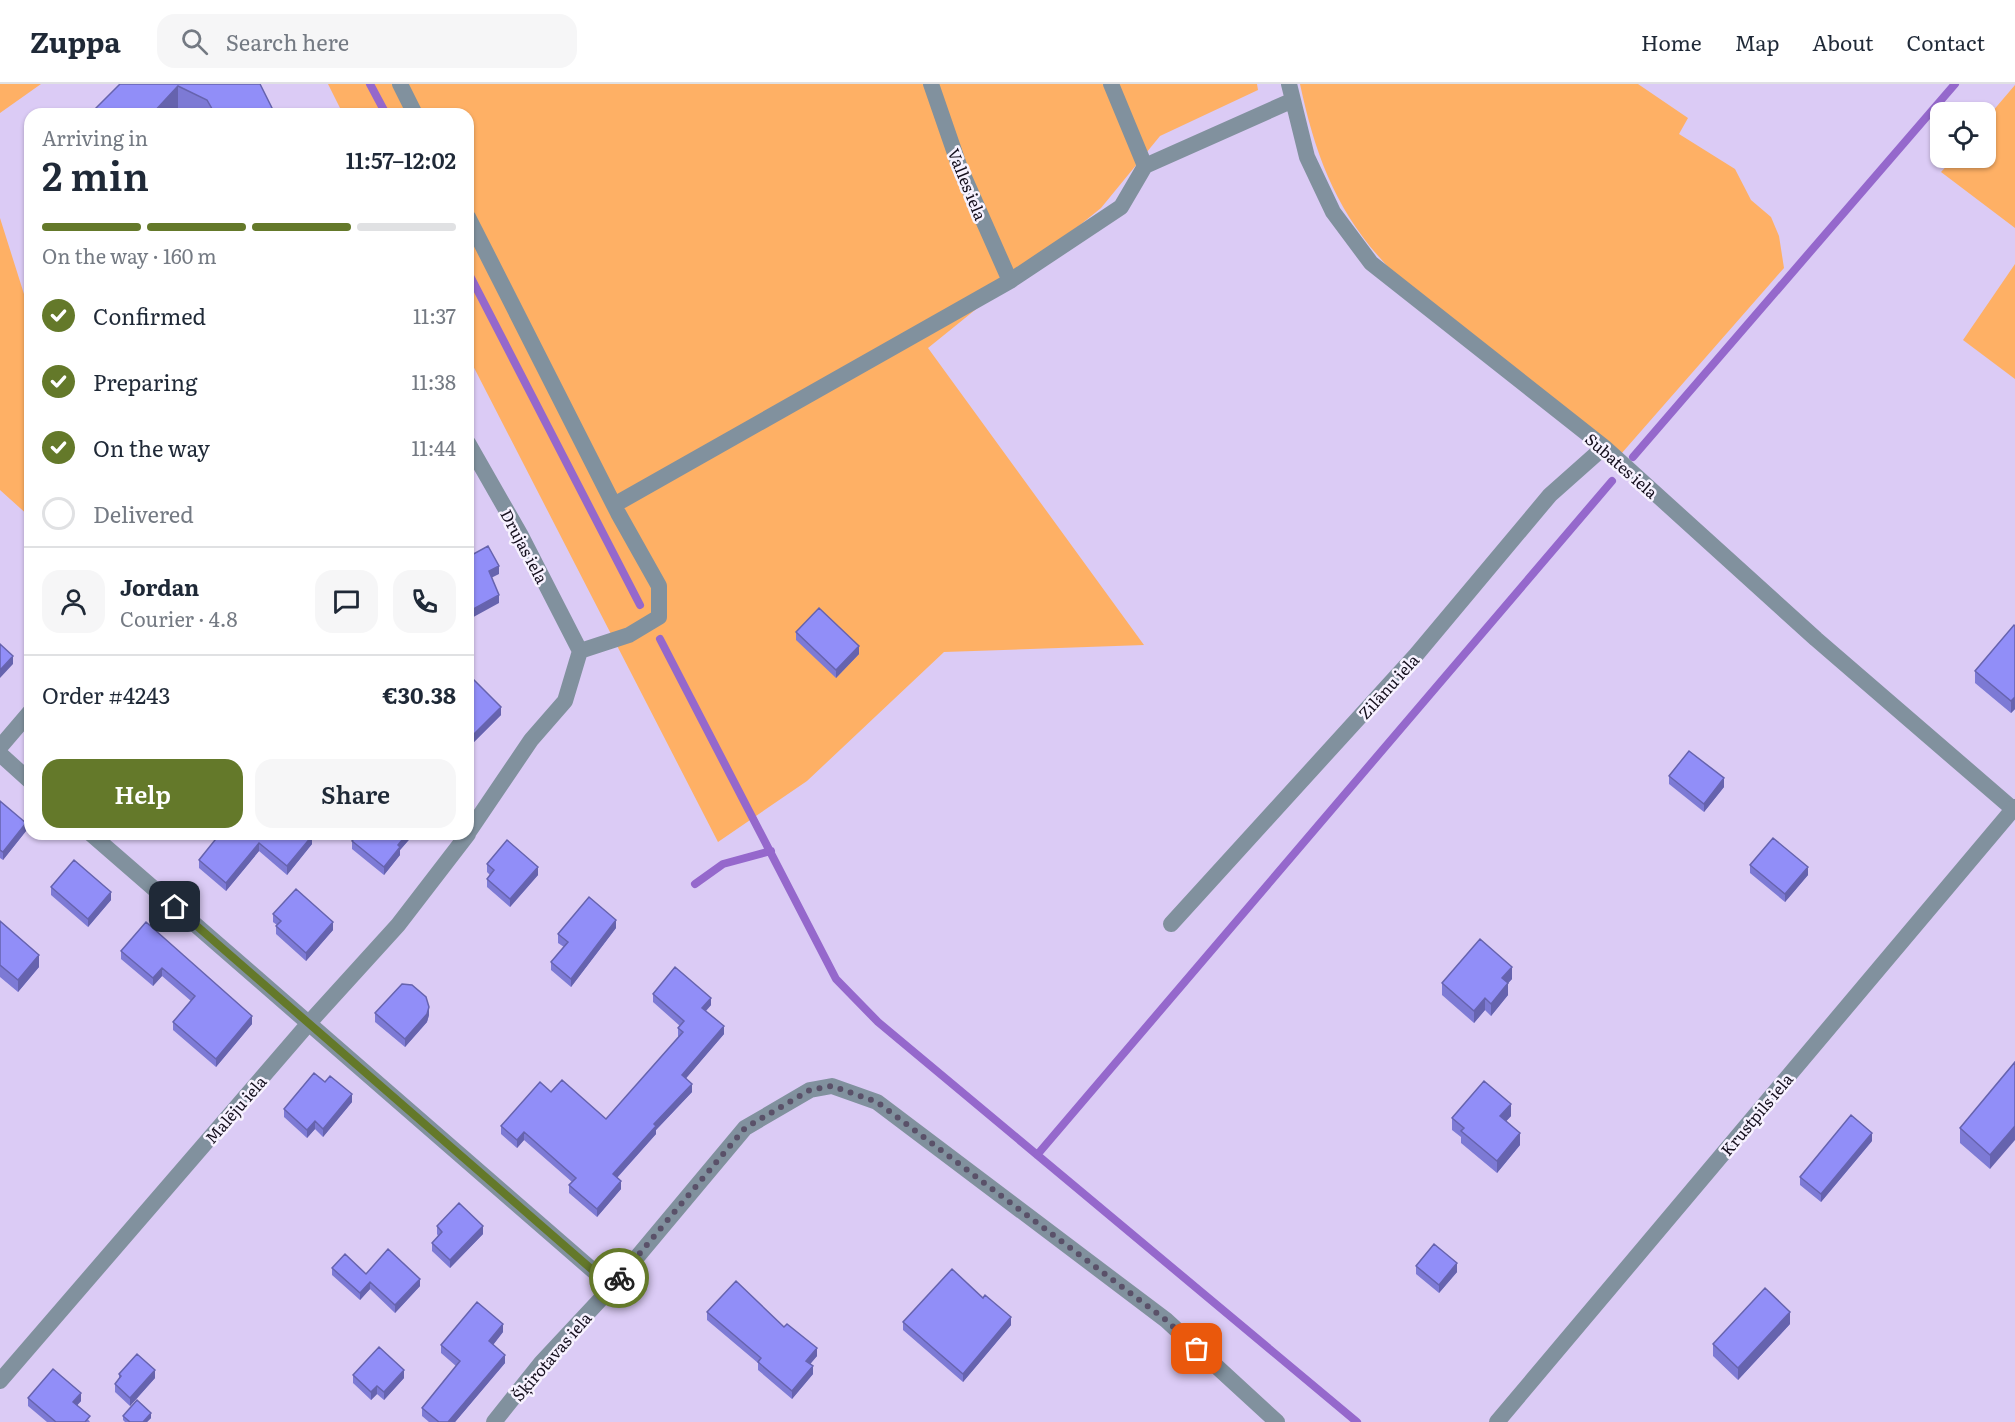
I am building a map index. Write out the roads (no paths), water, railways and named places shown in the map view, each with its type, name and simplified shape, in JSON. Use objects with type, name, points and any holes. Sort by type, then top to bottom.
[{"type":"street","points":[[400,84],[412,108]]},
{"type":"street","name":"Valles iela","points":[[931,84],[960,168],[1010,281]]},
{"type":"street","points":[[1111,84],[1145,166]]},
{"type":"street","name":"Subates iela","points":[[1289,84],[1307,157],[1333,212],[1371,263],[1604,447],[1864,681],[2014,808]]},
{"type":"street","points":[[614,505],[1010,281],[1121,207],[1145,166],[1292,101]]},
{"type":"street","points":[[474,230],[614,505],[659,586],[659,616],[629,635],[580,651]]},
{"type":"street","name":"Zilānu iela","points":[[1171,924],[1416,655],[1550,495],[1604,447]]},
{"type":"street","name":"Drujas iela","points":[[474,453],[520,534],[580,651]]},
{"type":"street","name":"Malēju iela","points":[[474,825],[531,740],[565,701],[580,651]]},
{"type":"street","points":[[0,747],[24,719]]},
{"type":"street","points":[[0,754],[24,776]]},
{"type":"street","name":"Krustpils iela","points":[[1497,1422],[2014,808]]},
{"type":"street","points":[[98,840],[612,1287]]},
{"type":"street","name":"Malēju iela","points":[[0,1381],[309,1023],[398,925],[463,840]]},
{"type":"street","name":"Šķirotavas iela","points":[[494,1422],[541,1363],[612,1287],[745,1128],[810,1090],[832,1086],[877,1102],[1166,1320],[1277,1422]]},
{"type":"waterway","points":[[370,84],[383,108]]},
{"type":"waterway","points":[[1633,457],[1955,84]]},
{"type":"waterway","points":[[474,284],[640,605]]},
{"type":"waterway","points":[[1037,1155],[1612,481]]},
{"type":"waterway","points":[[660,639],[836,979],[878,1022],[1357,1422]]},
{"type":"waterway","points":[[695,884],[723,864],[771,851]]}]
